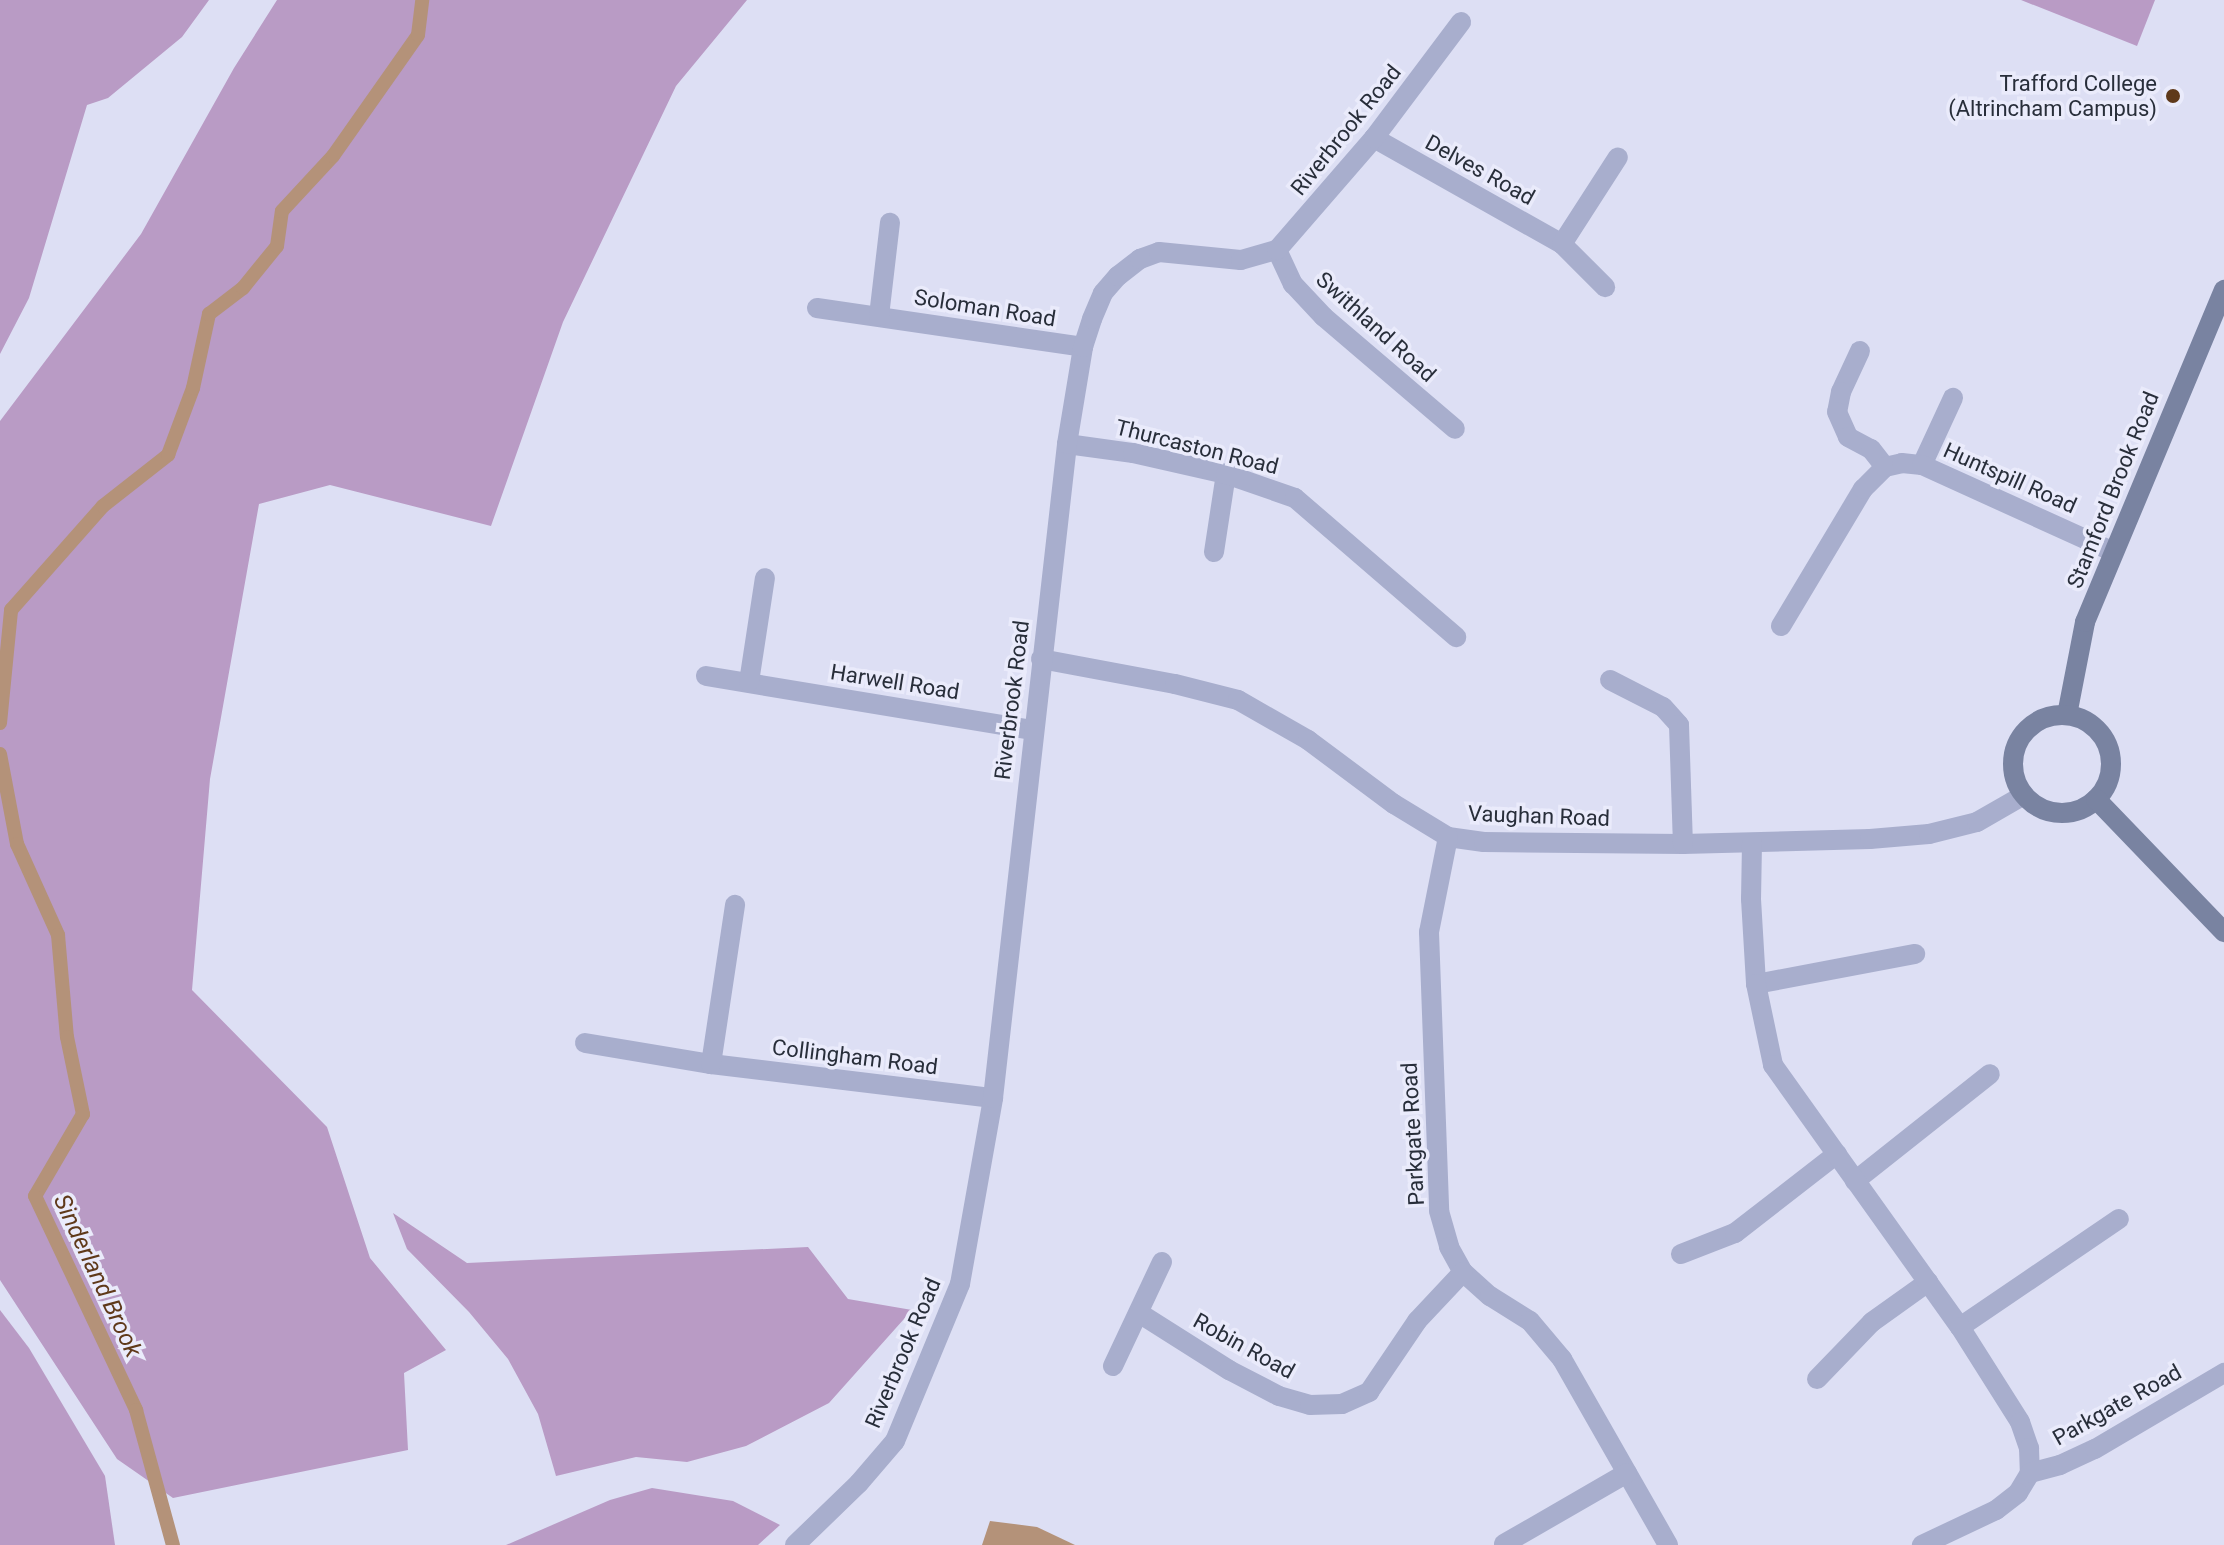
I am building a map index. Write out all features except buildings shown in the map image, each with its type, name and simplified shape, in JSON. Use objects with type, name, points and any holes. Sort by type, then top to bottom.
[{"type":"street","name":"Riverbrook Road","points":[[795,1545],[859,1483],[895,1441],[934,1338],[960,1284],[993,1098],[1032,730],[1067,444],[1083,347],[1103,293],[1140,259],[1159,252],[1241,260],[1277,250],[1374,138],[1461,22]]},
{"type":"street","name":"Delves Road","points":[[1374,138],[1562,244],[1605,287]]},
{"type":"street","points":[[1562,244],[1618,157]]},
{"type":"street","name":"Soloman Road","points":[[879,316],[890,223]]},
{"type":"street","name":"Swithland Road","points":[[1277,250],[1293,284],[1324,317],[1455,429]]},
{"type":"street","name":"Stamford Brook Road","points":[[2067,715],[2085,622],[2112,551],[2224,290]]},
{"type":"street","name":"Soloman Road","points":[[817,308],[1083,347]]},
{"type":"street","points":[[1781,626],[1863,489],[1885,467],[1871,449],[1848,437],[1837,412],[1841,392],[1860,351]]},
{"type":"street","points":[[1922,465],[1953,398]]},
{"type":"street","name":"Thurcaston Road","points":[[1067,444],[1133,453],[1226,474],[1295,498],[1456,637]]},
{"type":"street","name":"Huntspill Road","points":[[1885,467],[1902,463],[1922,465],[2112,551]]},
{"type":"street","points":[[1214,552],[1226,474]]},
{"type":"street","points":[[749,682],[765,578]]},
{"type":"street","name":"Vaughan Road","points":[[1041,659],[1175,684],[1238,700],[1308,740],[1394,804],[1448,837],[1484,842],[1818,842],[1929,834],[1977,822],[2024,795]]},
{"type":"street","name":"Harwell Road","points":[[706,676],[1032,730]]},
{"type":"street","points":[[1610,680],[1663,707],[1679,725],[1683,844]]},
{"type":"street","points":[[2067,715],[2094,727],[2109,752],[2108,779],[2096,799],[2084,808],[2060,813],[2034,805],[2024,795],[2013,766],[2019,739],[2038,721],[2067,715]]},
{"type":"street","points":[[2096,799],[2224,932]]},
{"type":"street","name":"Parkgate Road","points":[[1448,837],[1435,890],[1429,948],[1439,1211],[1449,1247],[1463,1272],[1490,1296],[1530,1321],[1562,1359],[1668,1545]]},
{"type":"street","name":"Parkgate Road","points":[[1752,843],[1751,899],[1756,984],[1773,1065],[1960,1327],[2020,1422],[2029,1448],[2030,1473],[2060,1465],[2095,1449],[2224,1373]]},
{"type":"street","points":[[711,1064],[735,905]]},
{"type":"street","points":[[1756,984],[1915,954]]},
{"type":"street","name":"Collingham Road","points":[[585,1043],[711,1064],[993,1098]]},
{"type":"street","points":[[1855,1181],[1990,1074]]},
{"type":"street","points":[[1681,1254],[1735,1233],[1837,1154]]},
{"type":"street","points":[[1960,1327],[2119,1219]]},
{"type":"street","points":[[1113,1366],[1162,1262]]},
{"type":"street","name":"Robin Road","points":[[1139,1313],[1229,1370],[1279,1396],[1310,1405],[1342,1404],[1369,1392],[1417,1321],[1463,1272]]},
{"type":"street","points":[[1817,1379],[1872,1322],[1928,1282]]},
{"type":"street","points":[[1504,1544],[1627,1473]]},
{"type":"street","points":[[1922,1545],[1996,1510],[2018,1493],[2030,1473]]},
{"type":"shaded area","points":[[0,0],[209,0],[182,37],[108,98],[87,105],[29,298],[0,354]]},
{"type":"shaded area","points":[[277,0],[747,0],[676,86],[563,322],[491,526],[330,485],[259,504],[210,779],[192,990],[327,1127],[370,1258],[446,1350],[404,1373],[408,1450],[173,1498],[117,1459],[0,1280],[0,421],[141,234],[234,68]]},
{"type":"shaded area","points":[[2021,0],[2155,0],[2137,46]]},
{"type":"shaded area","points":[[393,1213],[467,1263],[808,1247],[848,1299],[912,1310],[829,1403],[746,1446],[687,1462],[636,1457],[556,1476],[538,1414],[508,1359],[469,1312],[407,1249]]},
{"type":"shaded area","points":[[0,1310],[29,1348],[105,1476],[115,1545],[0,1545]]},
{"type":"shaded area","points":[[652,1488],[733,1501],[780,1525],[758,1545],[506,1545],[610,1500]]},
{"type":"shaded area","points":[[990,1521],[1037,1527],[1075,1545],[982,1545]]},
{"type":"waterway","name":"Sinderland Brook","points":[[0,723],[11,610],[103,506],[168,455],[193,388],[209,314],[243,288],[277,246],[282,211],[333,156],[418,35],[422,0]]},
{"type":"waterway","name":"Sinderland Brook","points":[[0,754],[17,844],[58,935],[67,1037],[83,1114],[35,1196],[136,1410],[173,1545]]},
{"type":"place","name":"Trafford College (Altrincham Campus)","points":[[2173,96]]}]
